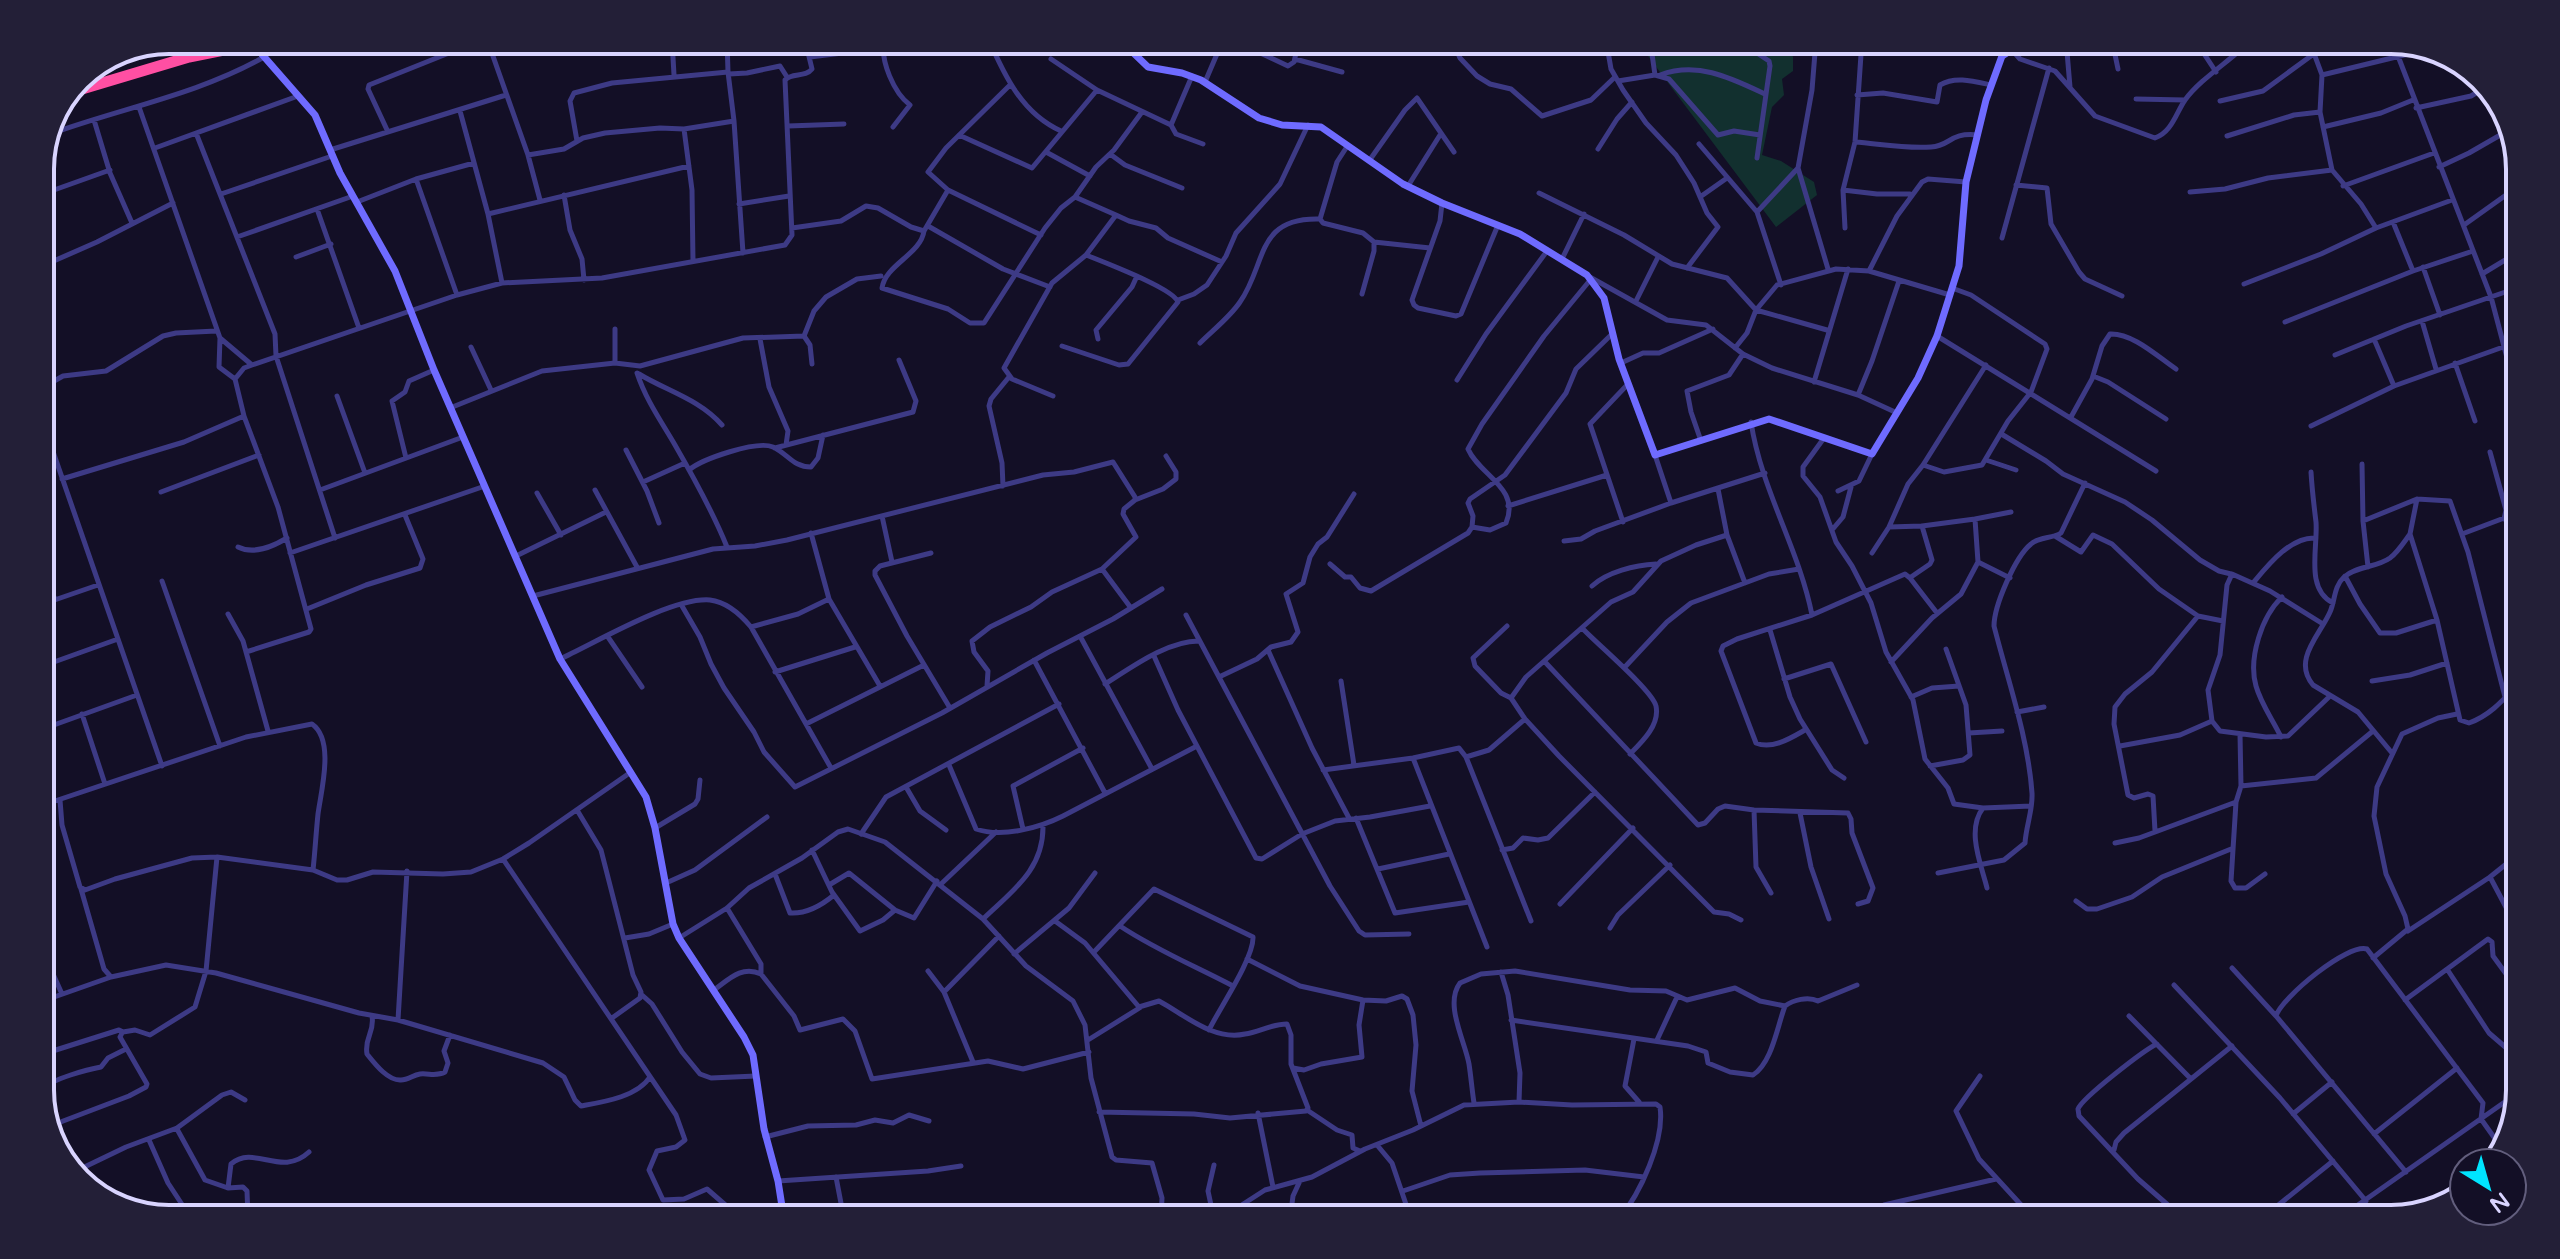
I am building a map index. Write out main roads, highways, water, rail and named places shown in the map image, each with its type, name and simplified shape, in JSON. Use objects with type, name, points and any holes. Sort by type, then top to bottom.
[{"type":"highway","points":[[89,87],[201,54]]}]
